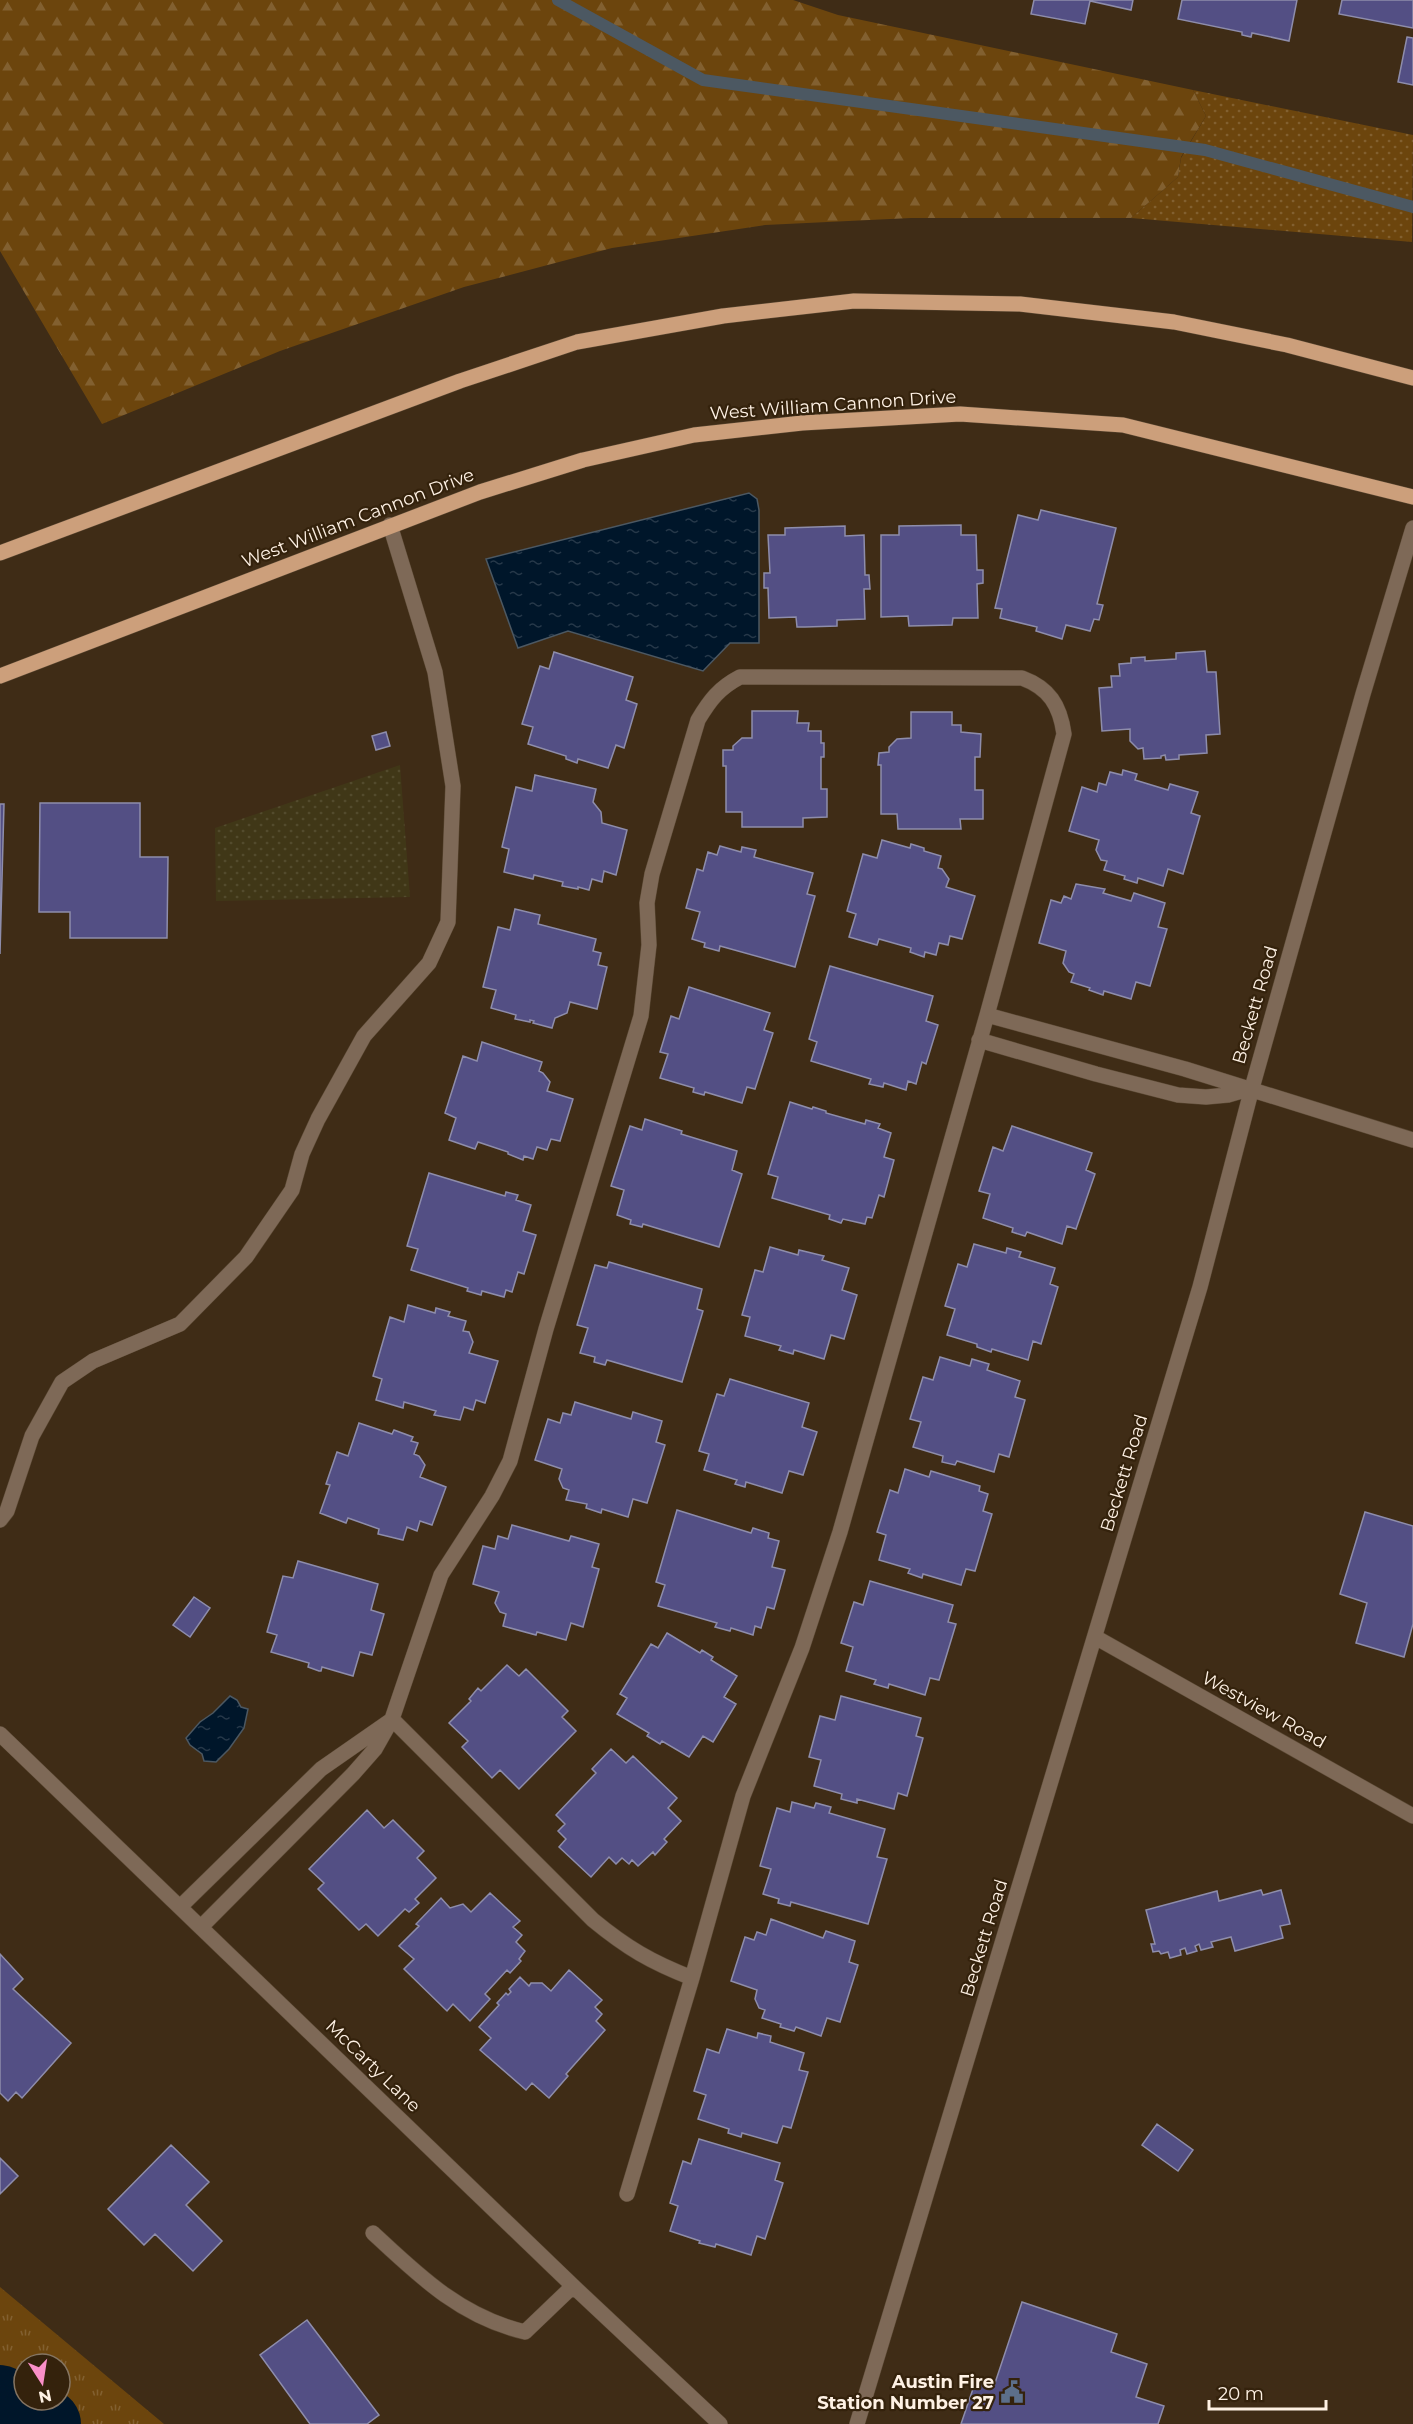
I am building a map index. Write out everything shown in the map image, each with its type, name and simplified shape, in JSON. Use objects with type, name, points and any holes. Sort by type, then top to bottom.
[{"type":"main road","points":[[0,554],[460,381],[577,342],[723,316],[854,301],[1020,304],[1174,322],[1287,345],[1413,378]]},
{"type":"main road","name":"West William Cannon Drive","points":[[0,676],[480,492],[583,460],[694,435],[802,423],[960,414],[1123,425],[1413,497]]},
{"type":"street","points":[[0,1520],[8,1511],[32,1436],[62,1382],[93,1361],[180,1324],[246,1257],[292,1190],[302,1154],[318,1119],[364,1036],[429,963],[448,922],[453,786],[435,672],[390,525]]},
{"type":"street","name":"Beckett Road","points":[[857,2424],[1200,1287],[1252,1088],[1363,694],[1413,528]]},
{"type":"street","points":[[201,1928],[375,1749],[392,1719],[441,1575],[492,1496],[510,1461],[546,1329],[641,1016],[648,957],[647,903],[652,874],[698,720],[711,698],[723,686],[740,677],[1022,678],[1039,685],[1052,700],[1062,719],[1064,734],[980,1040],[840,1532],[798,1659],[743,1796],[692,1978],[627,2194]]},
{"type":"street","points":[[987,1015],[1252,1088],[1413,1140]]},
{"type":"street","points":[[980,1040],[1178,1095],[1206,1097],[1228,1095],[1252,1088]]},
{"type":"street","name":"Westview Road","points":[[1095,1637],[1413,1816]]},
{"type":"street","points":[[180,1907],[321,1769],[392,1719]]},
{"type":"street","points":[[392,1719],[593,1920],[623,1945],[656,1964],[692,1978]]},
{"type":"street","name":"McCarty Lane","points":[[0,1734],[573,2286],[720,2424]]},
{"type":"street","points":[[373,2233],[425,2281],[498,2326],[525,2332],[573,2286]]},
{"type":"green space","points":[[0,0],[793,0],[838,15],[1193,90],[1206,116],[1181,157],[1178,177],[1131,218],[911,218],[765,225],[612,248],[464,287],[280,351],[102,424],[0,251]]},
{"type":"green space","points":[[1193,90],[1413,135],[1412,242],[1131,218],[1178,177],[1181,158],[1206,116]]},
{"type":"green space","points":[[0,2287],[164,2424],[0,2424]]},
{"type":"sand","points":[[400,765],[410,897],[216,901],[215,828]]},
{"type":"water","points":[[749,493],[757,499],[759,510],[759,643],[730,643],[703,671],[568,631],[518,648],[486,559]]},
{"type":"water","points":[[230,1696],[237,1700],[241,1707],[248,1709],[244,1728],[216,1762],[204,1761],[202,1754],[190,1745],[186,1738],[200,1722]]},
{"type":"building","points":[[1034,0],[1133,0],[1131,10],[1090,1],[1085,24],[1031,14]]},
{"type":"building","points":[[1182,0],[1297,0],[1289,41],[1252,33],[1251,37],[1242,35],[1242,32],[1178,19]]},
{"type":"building","points":[[1342,0],[1413,0],[1413,28],[1339,14]]},
{"type":"building","points":[[1407,37],[1413,38],[1413,85],[1398,82]]},
{"type":"building","points":[[1041,510],[1116,528],[1097,604],[1103,605],[1099,620],[1094,619],[1090,631],[1066,625],[1062,639],[1036,631],[1037,627],[1000,618],[1002,609],[995,608],[1018,515],[1038,520]]},
{"type":"building","points":[[961,525],[961,535],[976,535],[977,570],[983,570],[983,583],[977,584],[978,618],[953,618],[952,625],[909,626],[908,616],[881,617],[881,535],[899,535],[899,526]]},
{"type":"building","points":[[845,526],[845,536],[864,535],[865,575],[869,575],[870,589],[864,589],[865,619],[837,620],[837,626],[797,627],[796,617],[769,618],[768,588],[764,588],[764,573],[770,573],[768,535],[785,535],[785,528]]},
{"type":"building","points":[[1205,651],[1207,672],[1216,672],[1220,734],[1206,735],[1207,753],[1179,755],[1179,759],[1166,760],[1165,755],[1161,758],[1144,759],[1143,748],[1138,749],[1130,741],[1130,729],[1102,731],[1099,688],[1112,687],[1111,676],[1120,676],[1119,664],[1131,663],[1131,658],[1145,657],[1145,661],[1176,659],[1176,653]]},
{"type":"building","points":[[554,652],[633,677],[626,700],[637,704],[624,748],[616,745],[608,768],[578,759],[577,763],[566,759],[566,756],[528,744],[533,727],[522,724],[540,666],[549,669]]},
{"type":"building","points":[[752,711],[798,711],[797,723],[809,723],[808,731],[821,731],[824,757],[821,757],[821,789],[827,789],[827,817],[803,818],[803,827],[742,827],[742,812],[726,812],[726,766],[723,766],[723,750],[733,750],[733,746],[742,738],[752,738]]},
{"type":"building","points":[[911,712],[952,712],[952,725],[961,725],[961,732],[981,734],[980,757],[975,757],[975,790],[983,790],[983,819],[960,819],[961,829],[898,829],[897,814],[881,814],[879,753],[889,752],[889,747],[897,739],[911,738]]},
{"type":"building","points":[[386,732],[390,746],[376,750],[372,736]]},
{"type":"building","points":[[1123,770],[1137,774],[1135,780],[1168,790],[1170,784],[1198,792],[1191,813],[1200,816],[1183,874],[1168,869],[1163,886],[1138,878],[1137,883],[1124,879],[1125,876],[1104,870],[1107,861],[1101,860],[1096,850],[1099,840],[1069,831],[1082,787],[1097,792],[1099,783],[1106,785],[1110,772],[1122,775]]},
{"type":"building","points":[[535,775],[596,789],[593,802],[601,812],[602,823],[627,830],[616,875],[604,871],[602,882],[592,879],[589,890],[562,886],[563,882],[534,875],[533,879],[504,872],[509,849],[502,847],[516,787],[532,791]]},
{"type":"building","points":[[40,803],[140,803],[140,857],[168,857],[167,938],[70,938],[70,912],[39,912]]},
{"type":"building","points":[[0,804],[4,804],[0,954]]},
{"type":"building","points":[[882,840],[910,848],[911,844],[941,856],[938,868],[942,869],[949,879],[946,887],[975,896],[962,939],[950,936],[948,945],[939,943],[936,955],[925,952],[924,957],[910,952],[911,948],[879,939],[877,945],[849,937],[856,914],[847,911],[863,854],[877,858]]},
{"type":"building","points":[[720,846],[741,852],[742,847],[756,850],[754,857],[813,873],[807,894],[815,896],[795,967],[720,946],[719,951],[704,947],[705,943],[692,939],[700,912],[686,908],[697,869],[703,871],[708,852],[717,855]]},
{"type":"building","points":[[1076,884],[1105,889],[1103,893],[1131,901],[1134,893],[1165,903],[1158,927],[1167,929],[1150,986],[1136,982],[1131,999],[1104,991],[1103,995],[1071,982],[1074,974],[1069,972],[1063,963],[1066,951],[1039,943],[1051,900],[1061,903],[1064,896],[1071,899]]},
{"type":"building","points":[[515,909],[540,915],[538,924],[596,939],[593,951],[601,953],[598,965],[607,967],[597,1009],[570,1002],[567,1013],[555,1018],[552,1028],[530,1020],[530,1022],[515,1019],[516,1015],[491,1008],[496,990],[483,987],[498,927],[510,930]]},
{"type":"building","points":[[830,966],[933,996],[926,1021],[938,1025],[926,1064],[922,1062],[916,1084],[908,1081],[906,1090],[884,1083],[883,1087],[869,1084],[871,1079],[811,1061],[817,1042],[809,1039]]},
{"type":"building","points":[[689,987],[770,1013],[764,1030],[773,1033],[755,1089],[747,1087],[742,1103],[705,1092],[704,1095],[693,1092],[694,1088],[660,1078],[668,1054],[660,1052],[671,1016],[679,1019]]},
{"type":"building","points":[[482,1042],[542,1062],[539,1071],[550,1082],[547,1091],[573,1099],[560,1141],[551,1139],[547,1150],[537,1147],[533,1159],[524,1156],[523,1160],[508,1152],[478,1142],[475,1149],[449,1140],[456,1118],[445,1113],[463,1056],[477,1061]]},
{"type":"building","points":[[790,1102],[865,1124],[866,1120],[880,1124],[878,1128],[891,1133],[884,1157],[894,1160],[884,1197],[879,1195],[872,1218],[867,1217],[865,1224],[843,1219],[841,1223],[829,1219],[830,1215],[772,1198],[778,1177],[768,1174]]},
{"type":"building","points":[[645,1119],[682,1131],[681,1134],[737,1151],[732,1170],[742,1174],[719,1247],[643,1224],[642,1227],[630,1224],[631,1220],[617,1215],[624,1190],[611,1186],[630,1126],[642,1130]]},
{"type":"building","points":[[1012,1126],[1092,1153],[1086,1170],[1095,1174],[1076,1229],[1067,1226],[1062,1244],[1027,1232],[1025,1236],[1012,1232],[1013,1228],[983,1218],[990,1194],[979,1191],[993,1147],[1003,1151]]},
{"type":"building","points":[[429,1173],[505,1196],[506,1192],[518,1195],[516,1200],[531,1205],[523,1231],[536,1235],[524,1274],[518,1272],[512,1292],[506,1290],[504,1297],[482,1291],[481,1295],[467,1291],[468,1288],[411,1270],[418,1249],[407,1246]]},
{"type":"building","points":[[974,1244],[1006,1253],[1007,1248],[1021,1252],[1019,1257],[1055,1268],[1050,1284],[1058,1287],[1041,1344],[1033,1341],[1028,1360],[992,1349],[991,1352],[977,1347],[977,1344],[947,1335],[955,1309],[945,1306],[958,1264],[967,1267]]},
{"type":"building","points":[[770,1247],[798,1255],[799,1250],[824,1256],[822,1260],[849,1268],[842,1290],[857,1295],[844,1339],[831,1335],[824,1359],[794,1350],[793,1354],[779,1350],[781,1346],[745,1336],[750,1317],[742,1315],[755,1270],[763,1272]]},
{"type":"building","points":[[609,1262],[702,1289],[697,1309],[703,1311],[682,1382],[607,1360],[605,1365],[594,1362],[595,1357],[580,1353],[588,1328],[577,1325],[595,1265],[607,1268]]},
{"type":"building","points":[[408,1305],[435,1313],[436,1308],[450,1312],[448,1316],[466,1321],[463,1331],[469,1332],[473,1342],[469,1353],[498,1361],[485,1403],[476,1400],[473,1410],[464,1407],[460,1420],[434,1415],[436,1411],[404,1402],[403,1408],[376,1400],[382,1379],[373,1376],[390,1317],[404,1322]]},
{"type":"building","points":[[940,1357],[970,1366],[972,1359],[989,1364],[987,1370],[1020,1381],[1015,1397],[1025,1400],[1009,1457],[999,1454],[994,1472],[957,1461],[955,1465],[942,1462],[943,1456],[913,1447],[921,1422],[910,1419],[923,1377],[933,1380]]},
{"type":"building","points":[[730,1379],[809,1403],[802,1427],[817,1432],[803,1475],[789,1471],[782,1493],[746,1482],[745,1487],[735,1484],[737,1480],[704,1470],[709,1454],[699,1451],[717,1394],[724,1396]]},
{"type":"building","points":[[575,1402],[631,1419],[633,1412],[662,1421],[656,1442],[665,1445],[647,1503],[633,1499],[628,1517],[602,1509],[601,1513],[586,1508],[587,1504],[566,1500],[569,1490],[563,1488],[559,1479],[562,1469],[535,1460],[548,1419],[560,1423],[563,1413],[571,1415]]},
{"type":"building","points":[[359,1423],[392,1434],[394,1430],[413,1437],[411,1441],[418,1443],[414,1454],[419,1456],[425,1465],[420,1477],[446,1487],[432,1525],[420,1521],[417,1531],[407,1527],[403,1540],[378,1534],[379,1529],[348,1518],[346,1523],[320,1513],[330,1485],[326,1484],[337,1452],[348,1456]]},
{"type":"building","points":[[905,1469],[929,1477],[931,1471],[980,1486],[979,1491],[988,1494],[983,1511],[992,1514],[975,1571],[966,1569],[961,1585],[923,1574],[922,1578],[908,1573],[910,1569],[879,1560],[886,1535],[877,1532],[890,1490],[898,1493]]},
{"type":"building","points":[[677,1510],[751,1533],[753,1528],[769,1533],[768,1538],[779,1541],[772,1567],[785,1570],[774,1609],[767,1607],[761,1628],[755,1626],[753,1635],[731,1628],[730,1631],[715,1627],[717,1623],[658,1606],[665,1585],[656,1582]]},
{"type":"building","points":[[1365,1512],[1413,1526],[1413,1624],[1404,1657],[1356,1643],[1367,1603],[1340,1594]]},
{"type":"building","points":[[512,1525],[569,1541],[571,1536],[599,1544],[592,1567],[599,1569],[583,1627],[571,1623],[566,1640],[503,1626],[506,1614],[500,1612],[495,1603],[499,1592],[473,1584],[483,1546],[495,1549],[498,1536],[508,1539]]},
{"type":"building","points":[[298,1561],[378,1584],[371,1610],[384,1614],[372,1655],[360,1652],[353,1676],[322,1667],[319,1671],[308,1667],[309,1663],[271,1652],[277,1635],[267,1632],[283,1576],[293,1578]]},
{"type":"building","points":[[870,1581],[953,1605],[948,1622],[956,1624],[939,1680],[930,1678],[925,1695],[889,1684],[888,1688],[874,1684],[876,1680],[846,1671],[853,1647],[841,1643],[854,1602],[863,1605]]},
{"type":"building","points":[[194,1597],[210,1608],[190,1637],[173,1625]]},
{"type":"building","points":[[667,1633],[700,1653],[702,1650],[713,1657],[711,1660],[737,1676],[724,1697],[736,1704],[713,1742],[703,1736],[689,1757],[662,1741],[660,1744],[647,1736],[649,1733],[617,1714],[627,1698],[620,1694],[651,1644],[658,1648]]},
{"type":"building","points":[[507,1665],[519,1676],[526,1669],[568,1711],[562,1717],[576,1731],[519,1789],[500,1770],[492,1778],[462,1747],[468,1741],[449,1723],[471,1701],[469,1699],[478,1688],[481,1691]]},
{"type":"building","points":[[841,1696],[921,1718],[916,1736],[923,1738],[907,1796],[898,1793],[894,1809],[857,1799],[857,1803],[841,1799],[842,1794],[814,1786],[821,1760],[809,1757],[820,1716],[835,1720]]},
{"type":"building","points":[[611,1749],[626,1763],[633,1756],[677,1798],[668,1808],[681,1821],[664,1839],[667,1842],[655,1855],[653,1852],[638,1866],[632,1860],[629,1864],[622,1858],[616,1864],[609,1857],[591,1877],[559,1847],[566,1839],[558,1831],[565,1824],[556,1815],[596,1773],[592,1769]]},
{"type":"building","points":[[792,1802],[814,1808],[816,1803],[831,1807],[829,1813],[885,1829],[877,1857],[887,1859],[868,1924],[791,1902],[790,1906],[778,1903],[779,1899],[763,1894],[771,1869],[760,1866],[777,1808],[790,1812]]},
{"type":"building","points":[[367,1810],[384,1828],[393,1820],[424,1851],[417,1858],[436,1878],[415,1899],[419,1903],[409,1912],[405,1909],[378,1936],[366,1924],[359,1930],[318,1889],[324,1883],[309,1869]]},
{"type":"building","points":[[1261,1890],[1263,1895],[1281,1890],[1290,1924],[1280,1926],[1283,1938],[1235,1951],[1231,1937],[1211,1942],[1213,1947],[1201,1950],[1199,1944],[1195,1946],[1197,1951],[1187,1954],[1185,1948],[1180,1950],[1181,1955],[1170,1958],[1168,1952],[1161,1954],[1159,1951],[1153,1952],[1151,1944],[1155,1944],[1146,1910],[1217,1891],[1219,1901]]},
{"type":"building","points":[[490,1893],[520,1921],[513,1927],[522,1935],[516,1942],[525,1951],[519,1959],[521,1961],[510,1973],[507,1970],[485,1994],[490,1999],[470,2021],[453,2004],[447,2011],[404,1969],[414,1959],[399,1946],[419,1926],[416,1924],[441,1898],[450,1908],[463,1904],[471,1912]]},
{"type":"building","points":[[771,1919],[823,1938],[826,1931],[855,1941],[849,1962],[858,1965],[840,2022],[827,2018],[821,2036],[796,2027],[794,2031],[780,2027],[781,2024],[762,2018],[765,2010],[759,2008],[755,1999],[757,1990],[731,1981],[745,1937],[754,1940],[757,1932],[766,1935]]},
{"type":"building","points":[[0,1954],[23,1979],[13,1989],[71,2043],[22,2098],[16,2092],[8,2101],[0,2093]]},
{"type":"building","points":[[569,1970],[602,2000],[595,2007],[602,2014],[596,2021],[605,2030],[566,2074],[568,2076],[549,2098],[532,2083],[526,2090],[480,2050],[491,2038],[479,2027],[499,2005],[497,2003],[506,1993],[508,1995],[511,1992],[509,1989],[520,1977],[529,1986],[531,1983],[542,1983],[551,1991]]},
{"type":"building","points":[[727,2029],[757,2038],[758,2033],[771,2036],[770,2042],[804,2053],[799,2070],[808,2072],[791,2128],[783,2126],[777,2143],[742,2133],[741,2137],[728,2133],[729,2129],[698,2119],[706,2095],[694,2091],[707,2049],[719,2053]]},
{"type":"building","points":[[1157,2124],[1193,2150],[1178,2171],[1142,2145]]},
{"type":"building","points":[[699,2139],[780,2163],[775,2180],[783,2183],[765,2239],[757,2236],[751,2255],[716,2244],[715,2247],[699,2243],[700,2241],[670,2231],[678,2206],[670,2203],[683,2161],[691,2164]]},
{"type":"building","points":[[171,2145],[209,2182],[186,2205],[222,2241],[193,2271],[155,2234],[144,2245],[108,2209]]},
{"type":"building","points":[[0,2158],[18,2176],[0,2194]]},
{"type":"building","points":[[1022,2302],[1117,2334],[1111,2352],[1147,2364],[1136,2397],[1164,2406],[1158,2424],[961,2424],[976,2380],[994,2386]]},
{"type":"building","points":[[307,2320],[379,2415],[367,2424],[310,2424],[260,2355]]},
{"type":"waterway","points":[[558,0],[703,80],[1205,150],[1413,207]]},
{"type":"waterway","points":[[0,2400],[46,2424]]},
{"type":"place","name":"Austin Fire Station Number 27","points":[[1012,2392]]}]
